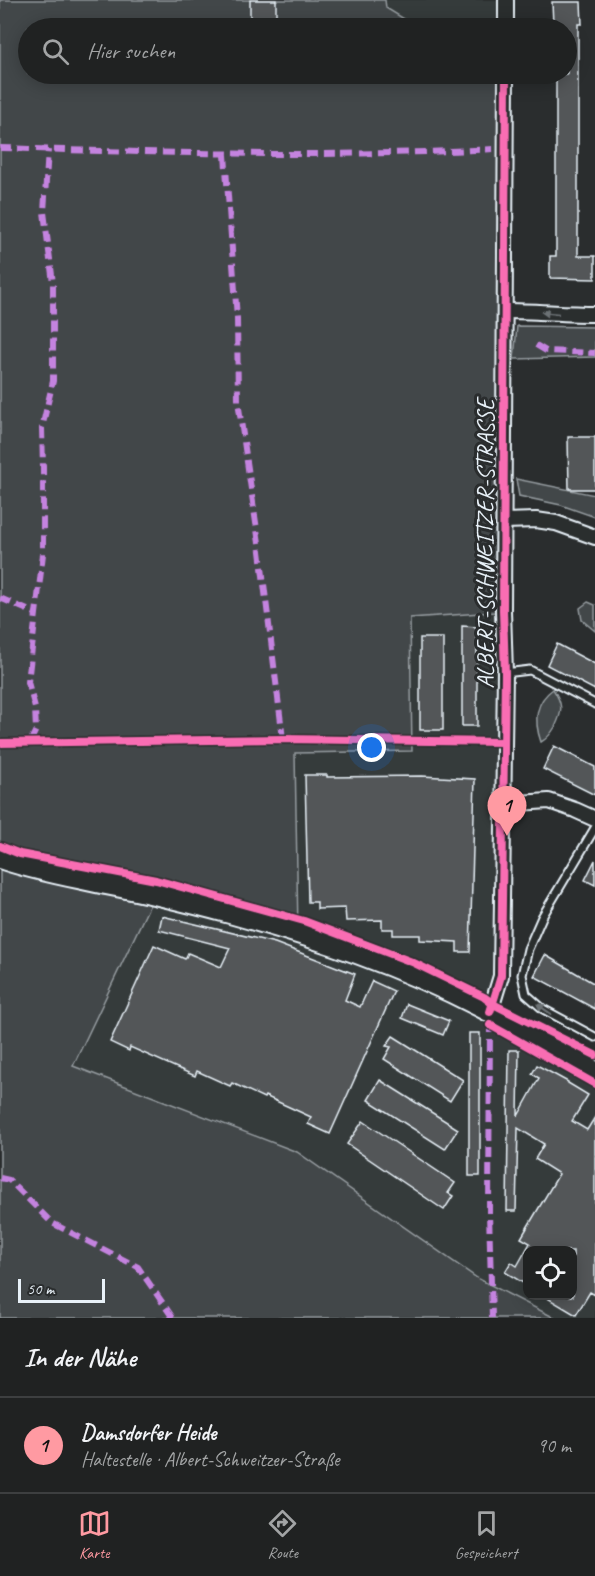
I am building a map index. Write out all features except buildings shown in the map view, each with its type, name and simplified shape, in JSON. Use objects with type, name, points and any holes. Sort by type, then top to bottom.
[{"type":"street","points":[[506,0],[506,18]]},
{"type":"street","name":"ALBERT-SCHWEITZER-STRASSE","points":[[490,1012],[501,976],[505,673],[506,84]]},
{"type":"street","points":[[505,311],[595,314]]},
{"type":"street","points":[[504,521],[536,520],[594,536]]},
{"type":"street","points":[[503,804],[549,801],[595,819]]},
{"type":"street","points":[[0,858],[49,872],[176,899],[356,952],[422,979],[490,1012],[595,1072]]},
{"type":"lane","name":"ALBERT-SCHWEITZER-STRASSE","points":[[505,673],[530,670],[595,704]]},
{"type":"lane","points":[[595,828],[542,917],[528,949],[522,975],[526,994],[543,1010],[595,1037]]},
{"type":"shaded area","points":[[0,0],[385,0],[386,8],[402,18],[18,18],[18,84],[498,84],[504,521],[503,610],[410,618],[412,751],[295,753],[298,933],[155,894],[73,1066],[297,1152],[477,1278],[555,1318],[0,1318]]},
{"type":"shaded area","points":[[385,0],[499,0],[498,18],[402,18],[386,8]]},
{"type":"shaded area","points":[[517,326],[595,327],[595,357],[514,359]]},
{"type":"shaded area","points":[[516,479],[595,495],[595,517],[561,505],[519,496]]},
{"type":"shaded area","points":[[588,602],[595,605],[595,631],[582,620],[580,608]]},
{"type":"shaded area","points":[[503,610],[501,976],[490,1012],[595,1072],[595,1318],[555,1318],[477,1278],[297,1152],[72,1066],[155,894],[297,932],[294,753],[412,751],[410,617]]},
{"type":"shaded area","points":[[553,689],[559,699],[561,712],[552,732],[541,742],[537,727],[539,706]]},
{"type":"marked path","points":[[0,148],[308,154],[493,149]]},
{"type":"marked path","points":[[30,742],[36,730],[35,708],[28,682],[43,554],[42,428],[53,381],[53,283],[44,212],[48,150]]},
{"type":"marked path","points":[[225,155],[237,318],[238,401],[259,543],[283,739]]},
{"type":"marked path","points":[[536,345],[546,351],[595,353]]},
{"type":"marked path","points":[[0,598],[37,614]]},
{"type":"marked path","points":[[490,1021],[489,1213],[492,1318]]},
{"type":"marked path","points":[[0,1178],[9,1180],[52,1223],[138,1267],[173,1318]]},
{"type":"cycle path","points":[[490,1012],[501,976],[505,673],[503,610],[506,84]]},
{"type":"cycle path","points":[[0,743],[283,739],[503,742]]},
{"type":"cycle path","points":[[0,846],[20,854],[156,880],[304,921],[412,962],[595,1055]]},
{"type":"cycle path","points":[[490,1025],[595,1084]]},
{"type":"place","name":"Damsdorfer Heide","points":[[507,836]]}]
